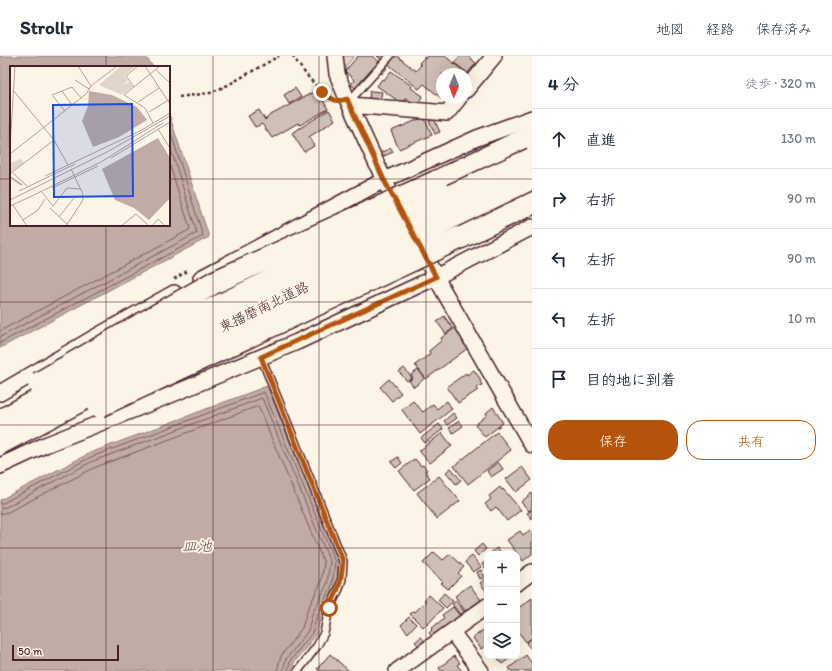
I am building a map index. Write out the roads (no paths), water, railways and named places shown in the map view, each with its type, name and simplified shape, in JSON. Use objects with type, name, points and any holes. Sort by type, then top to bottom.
[{"type":"highway","points":[[0,406],[215,282],[436,182],[532,136]]},
{"type":"highway","name":"東播磨南北道路","points":[[0,421],[160,334],[397,220],[532,159]]},
{"type":"highway","name":"東播磨南北道路","points":[[0,443],[172,352],[532,178]]},
{"type":"highway","points":[[0,452],[532,203]]},
{"type":"street","points":[[335,56],[337,74],[384,180],[436,277],[531,441]]},
{"type":"street","points":[[472,83],[494,56]]},
{"type":"street","points":[[349,102],[447,113],[454,104]]},
{"type":"street","points":[[0,393],[92,339],[235,259],[384,180],[477,138],[532,118]]},
{"type":"street","points":[[0,466],[45,445],[261,357],[436,277],[532,227]]},
{"type":"street","points":[[520,581],[532,572]]},
{"type":"street","points":[[398,671],[484,608]]},
{"type":"street","points":[[452,632],[481,671]]},
{"type":"lane","points":[[349,102],[390,56]]},
{"type":"lane","points":[[261,357],[343,561],[342,579],[339,589],[329,608],[324,633],[317,646],[298,671]]},
{"type":"water","points":[[0,56],[145,56],[152,66],[10,66],[10,226],[170,226],[170,117],[209,237],[0,348]]},
{"type":"water","name":"皿池","points":[[267,386],[339,561],[336,586],[321,617],[316,635],[294,663],[292,671],[0,670],[0,500],[90,453]]}]
